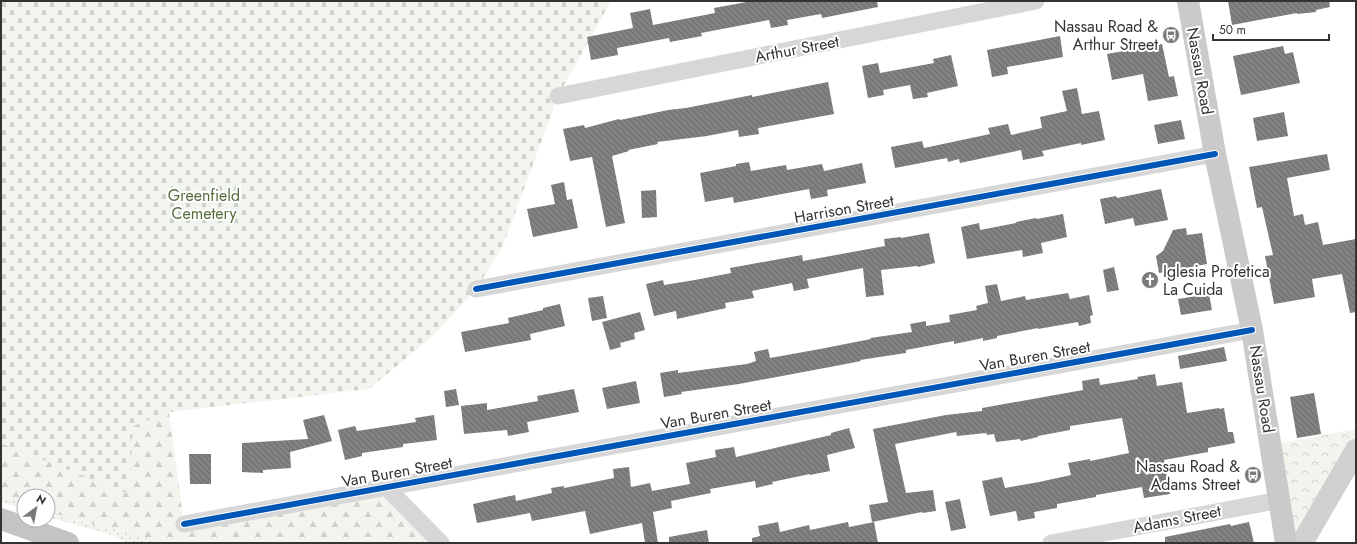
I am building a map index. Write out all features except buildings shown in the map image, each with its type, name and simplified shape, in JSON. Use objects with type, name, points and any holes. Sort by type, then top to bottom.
[{"type":"highway","points":[[1,519],[68,543]]},
{"type":"main road","name":"Nassau Road","points":[[1188,1],[1215,154],[1252,330],[1286,543]]},
{"type":"main road","points":[[1302,543],[1356,450]]},
{"type":"street","name":"Arthur Street","points":[[558,96],[1036,1]]},
{"type":"street","name":"Harrison Street","points":[[476,289],[1215,154]]},
{"type":"street","name":"Van Buren Street","points":[[184,524],[1252,330]]},
{"type":"street","points":[[386,487],[441,543]]},
{"type":"street","name":"Adams Street","points":[[1051,543],[1280,500]]},
{"type":"green space","name":"Greenfield Cemetery","points":[[1,1],[611,1],[558,96],[503,246],[476,289],[434,335],[369,389],[169,412],[133,426],[129,494],[1,443]]},
{"type":"green space","points":[[169,412],[184,524],[386,487],[441,543],[160,543],[154,539],[75,520],[56,514],[56,488],[16,488],[16,501],[1,496],[1,443],[129,493],[133,426]]},
{"type":"green space","points":[[1356,429],[1356,450],[1302,543],[1286,543],[1271,445]]},
{"type":"green space","points":[[1,496],[16,501],[16,507],[1,502]]},
{"type":"green space","points":[[56,514],[75,520],[154,539],[160,543],[126,543],[112,535],[56,519]]},
{"type":"cycle path","points":[[476,289],[1215,154]]},
{"type":"cycle path","points":[[184,524],[1252,330]]},
{"type":"place","name":"Nassau Road & Arthur Street","points":[[1171,35]]},
{"type":"place","name":"Iglesia Profetica La Cuida","points":[[1150,280]]},
{"type":"place","name":"Nassau Road & Adams Street","points":[[1253,475]]}]
